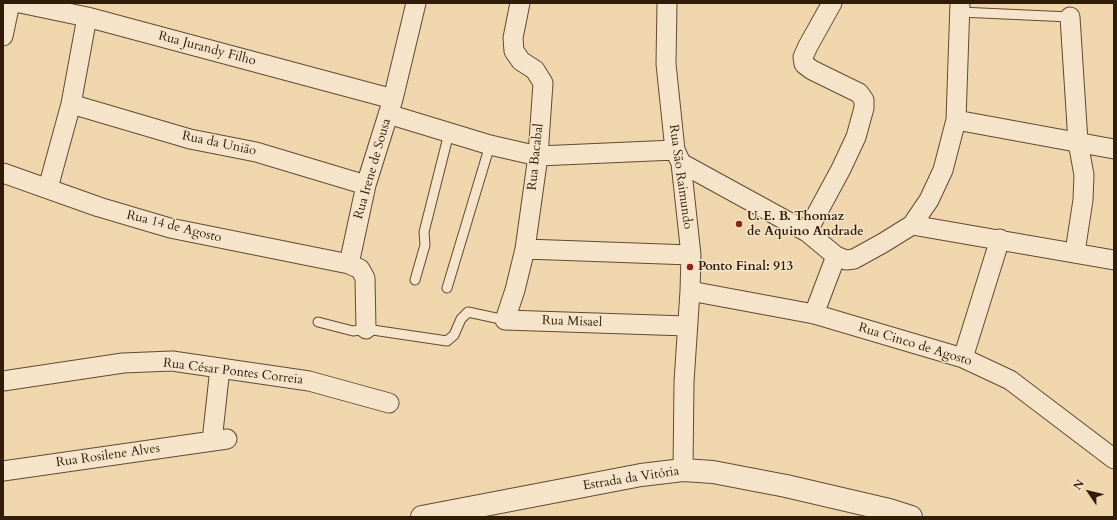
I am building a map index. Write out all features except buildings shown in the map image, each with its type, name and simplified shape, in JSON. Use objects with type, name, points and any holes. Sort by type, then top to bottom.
[{"type":"street","points":[[3,36],[10,3]]},
{"type":"street","name":"Rua Jurandy Filho","points":[[20,3],[87,17],[390,107]]},
{"type":"street","name":"Rua Bacabal","points":[[505,320],[515,290],[525,249],[538,156],[543,83],[535,70],[521,61],[514,51],[513,38],[520,3]]},
{"type":"street","name":"Rua São Raimundo","points":[[667,3],[666,64],[691,255],[684,382],[683,470]]},
{"type":"street","points":[[807,232],[841,169],[856,137],[863,112],[864,100],[859,93],[812,70],[804,64],[803,57],[808,46],[832,3]]},
{"type":"street","name":"Rua Irene de Sousa","points":[[349,264],[366,185],[390,107],[410,4]]},
{"type":"street","points":[[390,107],[449,133],[538,156],[678,157],[807,232],[836,256],[846,260],[854,259],[912,225],[929,200],[943,170],[956,120],[960,8]]},
{"type":"street","points":[[48,188],[71,104],[87,17]]},
{"type":"street","points":[[1070,17],[1078,142],[1084,175],[1083,200],[1075,252]]},
{"type":"street","name":"Rua da União","points":[[71,104],[190,139],[256,152],[366,185]]},
{"type":"street","points":[[956,120],[1114,149]]},
{"type":"street","name":"Rua 14 de Agosto","points":[[3,173],[99,206],[170,228],[349,264]]},
{"type":"street","points":[[912,225],[1000,239],[1114,260]]},
{"type":"street","points":[[962,358],[1000,239]]},
{"type":"street","points":[[525,249],[691,255]]},
{"type":"street","points":[[814,314],[836,256]]},
{"type":"street","points":[[349,264],[360,269],[365,278],[366,329]]},
{"type":"street","name":"Rua Cinco de Agosto","points":[[690,291],[814,314],[962,358],[1010,380],[1114,459]]},
{"type":"street","name":"Rua Misael","points":[[505,320],[687,326]]},
{"type":"street","name":"Rua César Pontes Correia","points":[[3,381],[123,363],[172,361],[309,381],[389,403]]},
{"type":"street","name":"Rua Rosilene Alves","points":[[3,471],[220,440],[220,368]]},
{"type":"street","name":"Estrada da Vitória","points":[[422,517],[641,475],[683,470],[713,472],[786,486],[889,510],[911,517]]},
{"type":"lane","points":[[960,8],[1070,17]]},
{"type":"lane","points":[[415,280],[425,245],[424,232],[449,133]]},
{"type":"lane","points":[[447,288],[490,144]]},
{"type":"lane","name":"Rua Misael","points":[[366,329],[447,341],[454,335],[461,319],[468,312],[505,320]]},
{"type":"lane","points":[[318,322],[354,331],[366,329]]},
{"type":"place","name":"U. E. B. Thomaz de Aquino Andrade","points":[[739,224]]},
{"type":"place","name":"Ponto Final: 913","points":[[690,267]]}]
